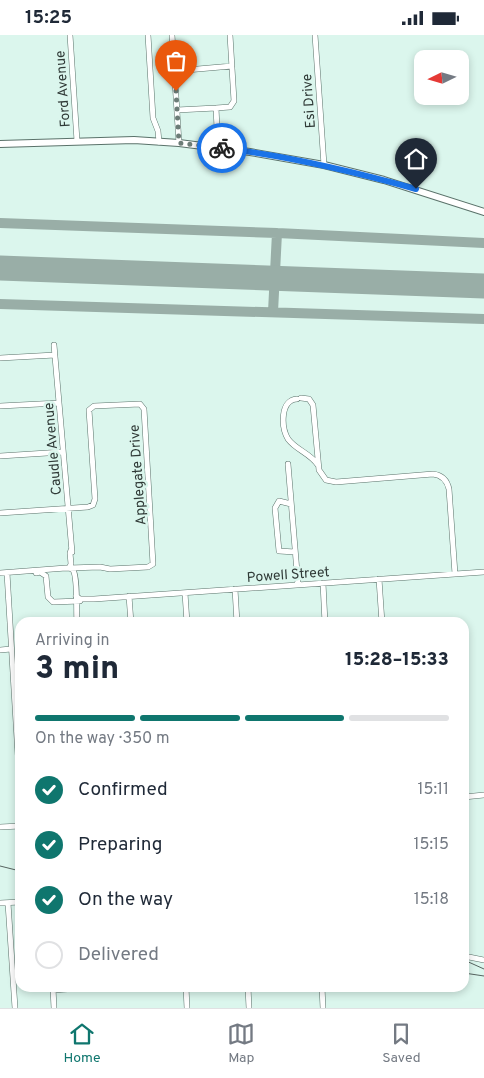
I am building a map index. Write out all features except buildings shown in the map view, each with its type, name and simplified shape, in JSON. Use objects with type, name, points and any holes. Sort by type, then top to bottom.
[{"type":"main road","points":[[0,144],[77,141],[159,141],[281,156],[416,189],[484,212]]},
{"type":"street","name":"Ford Avenue","points":[[70,35],[77,141]]},
{"type":"street","points":[[148,35],[152,118],[158,131],[159,141]]},
{"type":"street","points":[[172,35],[179,143]]},
{"type":"street","points":[[177,110],[230,107],[233,104],[230,35]]},
{"type":"street","name":"Esi Drive","points":[[315,35],[324,165]]},
{"type":"street","points":[[175,71],[232,66]]},
{"type":"street","points":[[216,108],[218,148]]},
{"type":"street","name":"Caudle Avenue","points":[[54,345],[70,553],[76,599]]},
{"type":"street","points":[[0,358],[55,355]]},
{"type":"street","points":[[318,465],[313,405],[309,399],[290,401],[285,407],[286,433],[289,440],[312,456],[323,477],[333,482],[433,474],[443,477],[449,489],[455,574]]},
{"type":"street","points":[[0,406],[59,403]]},
{"type":"street","name":"Applegate Drive","points":[[26,572],[89,567],[110,569],[151,566],[154,561],[144,409],[142,405],[137,403],[90,408],[94,503],[91,506],[68,509]]},
{"type":"street","points":[[0,456],[63,452]]},
{"type":"street","points":[[288,463],[298,585]]},
{"type":"street","points":[[291,504],[279,501],[275,508],[279,551],[295,552]]},
{"type":"street","points":[[0,513],[68,509]]},
{"type":"street","points":[[0,573],[40,572],[46,576],[52,569]]},
{"type":"street","name":"Powell Street","points":[[46,576],[50,600],[56,602],[76,599],[484,572]]},
{"type":"street","points":[[7,573],[15,700]]},
{"type":"street","points":[[380,579],[382,617]]},
{"type":"street","points":[[323,583],[325,617]]},
{"type":"street","points":[[235,589],[237,617]]},
{"type":"street","points":[[185,593],[187,617]]},
{"type":"street","points":[[129,596],[131,617]]},
{"type":"street","points":[[76,599],[76,617]]},
{"type":"street","points":[[69,601],[76,613]]},
{"type":"street","points":[[0,650],[11,649]]},
{"type":"street","points":[[469,796],[484,795]]},
{"type":"street","points":[[0,827],[15,826]]},
{"type":"street","points":[[0,903],[15,902]]},
{"type":"street","points":[[8,903],[15,1008]]},
{"type":"street","points":[[469,957],[484,960]]},
{"type":"street","points":[[53,992],[54,1008]]},
{"type":"street","points":[[186,992],[187,1008]]},
{"type":"street","points":[[248,992],[249,1008]]},
{"type":"street","points":[[322,992],[323,1008]]},
{"type":"taxiway","points":[[0,223],[484,243]]},
{"type":"taxiway","points":[[273,312],[277,233]]},
{"type":"taxiway","points":[[0,304],[484,319]]},
{"type":"runway","points":[[0,268],[484,286]]},
{"type":"railway","points":[[0,866],[15,870]]},
{"type":"railway","points":[[469,962],[484,969]]},
{"type":"railway","points":[[469,974],[484,976]]},
{"type":"way so far","points":[[176,91],[179,143],[222,148]]},
{"type":"route","points":[[222,148],[310,162],[416,189]]}]
